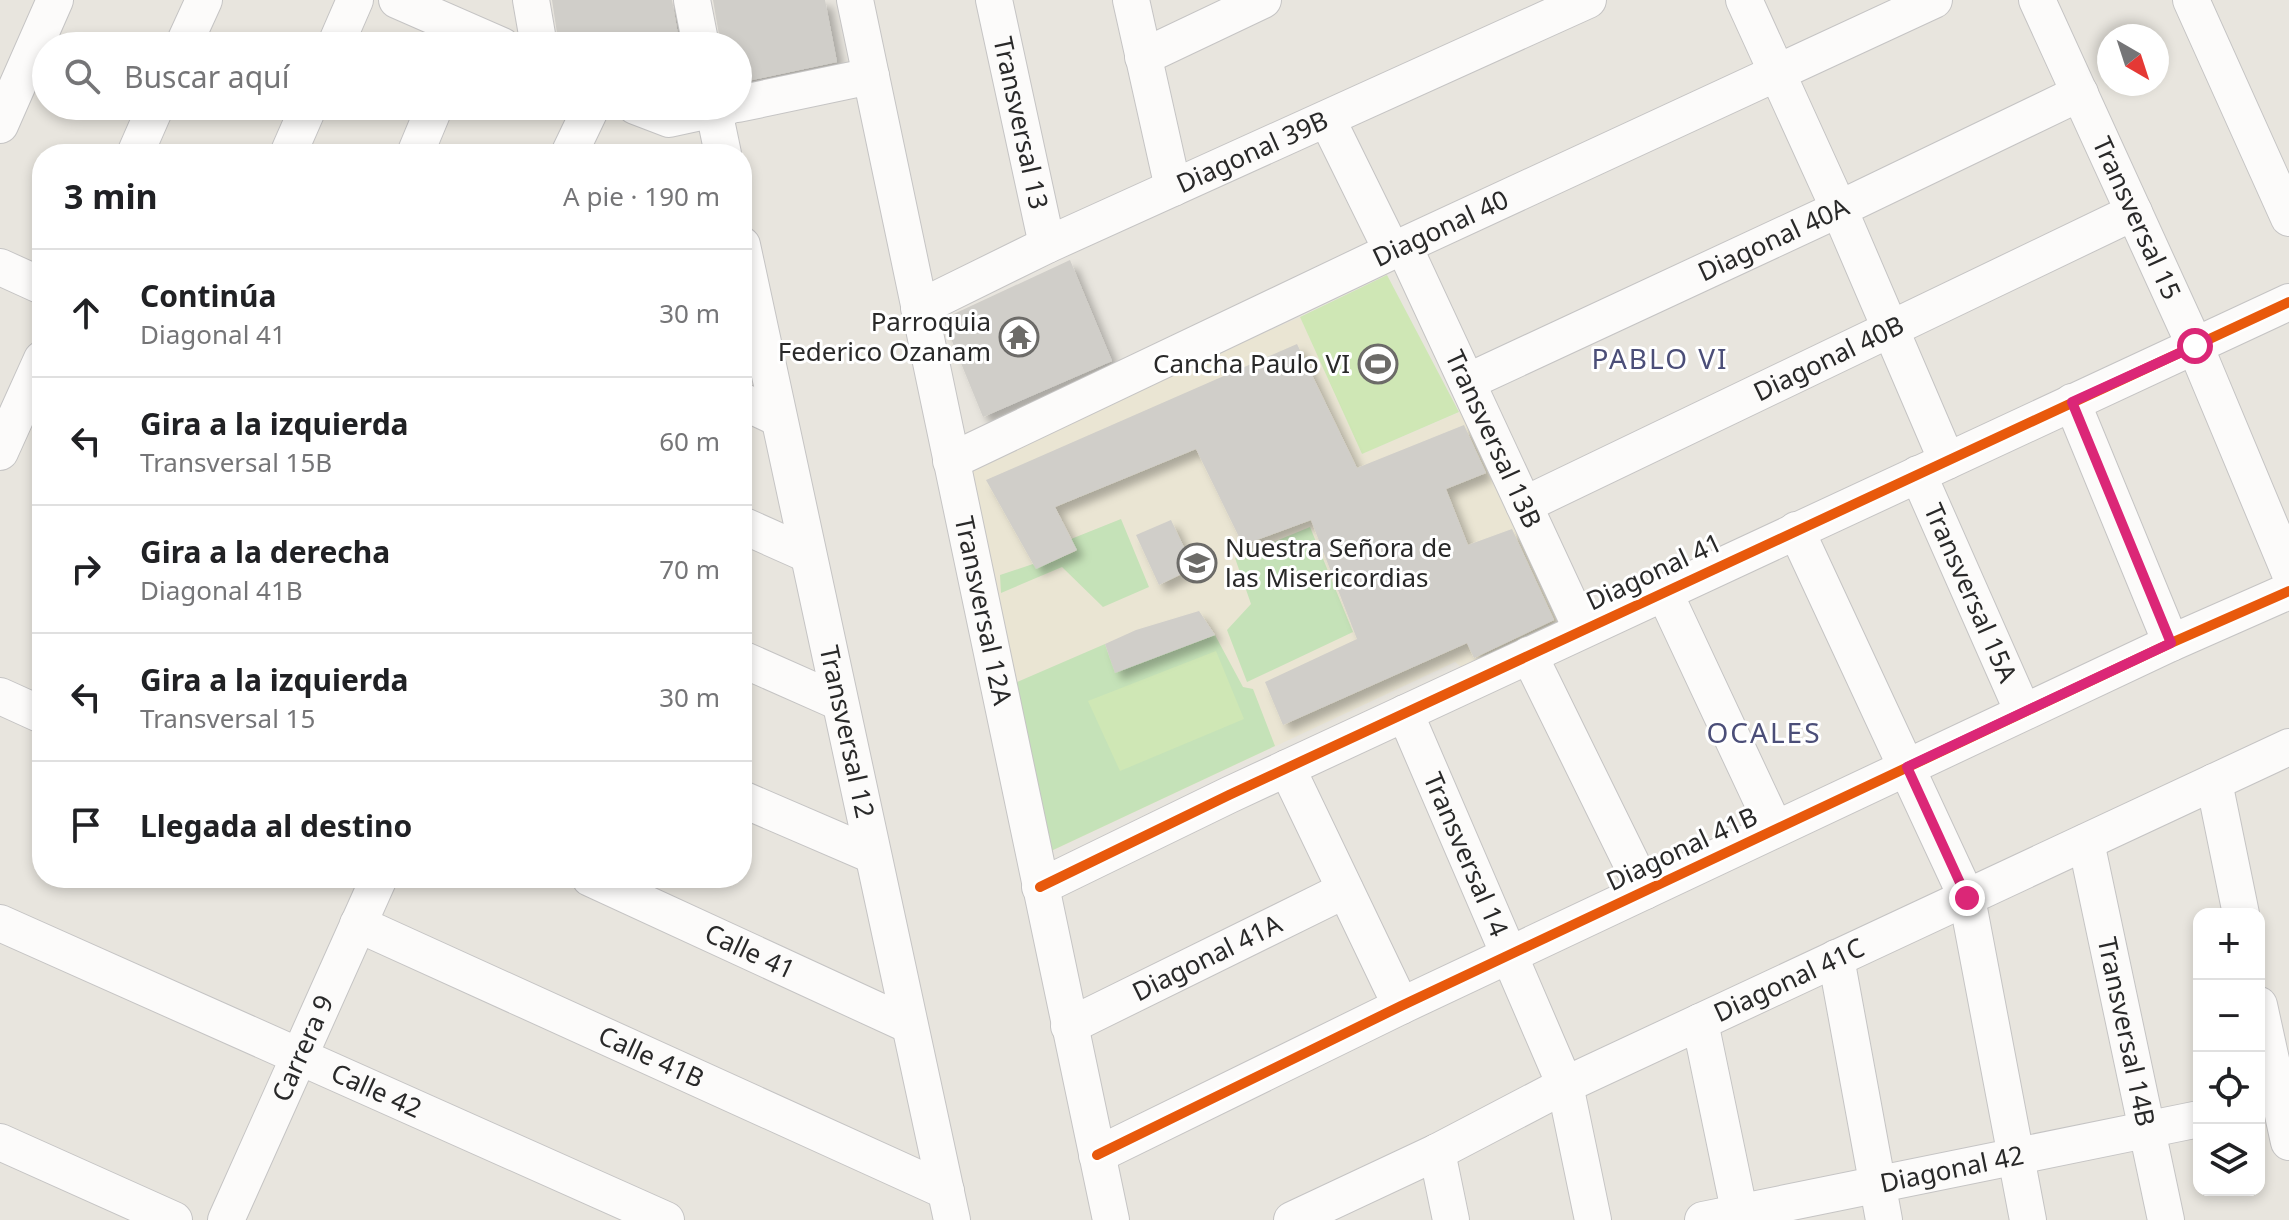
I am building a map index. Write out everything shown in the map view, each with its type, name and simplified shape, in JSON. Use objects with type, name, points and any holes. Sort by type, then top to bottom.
[{"type":"street","points":[[41,32],[55,0]]},
{"type":"street","points":[[189,32],[204,0]]},
{"type":"street","points":[[341,32],[355,0]]},
{"type":"street","points":[[398,0],[453,32]]},
{"type":"street","points":[[531,0],[537,32]]},
{"type":"street","points":[[692,0],[698,32]]},
{"type":"street","name":"Transversal 12A","points":[[855,0],[1111,1220]]},
{"type":"street","name":"Transversal 13","points":[[994,0],[1047,245]]},
{"type":"street","points":[[1131,0],[1173,188]]},
{"type":"street","points":[[1143,57],[1263,0]]},
{"type":"street","name":"Diagonal 39B","points":[[919,308],[1047,245],[1588,0]]},
{"type":"street","points":[[1744,0],[1891,331],[1933,468]]},
{"type":"street","name":"Diagonal 40","points":[[951,461],[1934,0]]},
{"type":"street","name":"Transversal 15","points":[[2037,0],[2195,346],[2289,571]]},
{"type":"street","points":[[2191,0],[2289,218]]},
{"type":"street","points":[[0,125],[32,52]]},
{"type":"street","points":[[752,100],[871,76]]},
{"type":"street","name":"Diagonal 40A","points":[[1467,382],[2080,93]]},
{"type":"street","name":"Transversal 13B","points":[[1327,119],[1467,382],[1582,630]]},
{"type":"street","points":[[139,144],[150,120]]},
{"type":"street","points":[[292,144],[303,120]]},
{"type":"street","points":[[419,144],[429,120]]},
{"type":"street","points":[[574,144],[585,120]]},
{"type":"street","points":[[701,144],[715,120]]},
{"type":"street","points":[[723,120],[723,144]]},
{"type":"street","name":"Diagonal 40B","points":[[1524,505],[2134,212]]},
{"type":"street","points":[[0,267],[32,281]]},
{"type":"street","name":"Transversal 12","points":[[752,293],[949,1205]]},
{"type":"street","name":"Diagonal 41","points":[[1040,887],[1287,768],[2289,302]]},
{"type":"street","points":[[0,452],[32,381]]},
{"type":"street","points":[[2072,402],[2171,643]]},
{"type":"street","points":[[752,406],[778,418]]},
{"type":"street","name":"Transversal 15A","points":[[1933,468],[2023,712]]},
{"type":"street","points":[[752,529],[807,554]]},
{"type":"street","points":[[1796,530],[1967,898],[2028,1220]]},
{"type":"street","name":"Diagonal 41B","points":[[1097,1155],[1401,1006],[1775,829],[2289,591]]},
{"type":"street","points":[[1664,592],[1775,829]]},
{"type":"street","points":[[1529,655],[1645,891]]},
{"type":"street","points":[[752,663],[839,702]]},
{"type":"street","points":[[0,696],[32,710]]},
{"type":"street","name":"Transversal 14","points":[[1405,713],[1565,1085],[1593,1220]]},
{"type":"street","name":"Diagonal 41C","points":[[1292,1220],[1437,1152],[1565,1085],[2289,747]]},
{"type":"street","points":[[1287,768],[1401,1006]]},
{"type":"street","points":[[2214,782],[2240,908]]},
{"type":"street","points":[[752,803],[872,855]]},
{"type":"street","name":"Transversal 14B","points":[[2086,842],[2166,1220]]},
{"type":"street","name":"Carrera 9","points":[[226,1220],[374,888]]},
{"type":"street","name":"Calle 41","points":[[612,888],[909,1025]]},
{"type":"street","name":"Diagonal 41A","points":[[1069,1026],[1345,890]]},
{"type":"street","name":"Calle 42","points":[[0,923],[666,1220]]},
{"type":"street","name":"Calle 41B","points":[[358,924],[949,1205]]},
{"type":"street","points":[[1836,958],[1881,1203]]},
{"type":"street","points":[[1700,1022],[1741,1216]]},
{"type":"street","points":[[2265,1040],[2276,1104],[2289,1142]]},
{"type":"street","name":"Diagonal 42","points":[[1703,1220],[1881,1203],[2016,1158],[2193,1120]]},
{"type":"street","points":[[0,1142],[174,1220]]},
{"type":"street","points":[[1437,1152],[1451,1220]]},
{"type":"shaded area","name":"Nuestra Señora de las Misericordias","points":[[1300,317],[1362,454],[1467,409],[1568,624],[1465,670],[1455,662],[1043,855],[963,465]]},
{"type":"green space","name":"Cancha Paulo VI","points":[[1387,275],[1459,412],[1362,454],[1300,317]]},
{"type":"green space","points":[[1121,519],[1149,587],[1103,607],[1062,567],[1001,593],[1000,575],[1033,564],[1037,568],[1076,551],[1071,539]]},
{"type":"green space","points":[[1310,527],[1353,632],[1247,682],[1227,630],[1251,604],[1235,558]]},
{"type":"green space","points":[[1215,635],[1243,687],[1253,689],[1275,746],[1051,851],[1015,683],[1105,644],[1115,672]]},
{"type":"green space","points":[[1216,651],[1244,719],[1120,771],[1088,701]]},
{"type":"building","points":[[552,0],[672,0],[678,32],[557,32]]},
{"type":"building","points":[[713,0],[825,0],[837,62],[752,80],[752,32],[719,32]]},
{"type":"building","name":"Parroquia Federico Ozanam","points":[[1070,260],[1112,361],[983,417],[943,319]]},
{"type":"building","points":[[1297,344],[1357,468],[1464,425],[1486,473],[1446,489],[1468,545],[1512,529],[1554,620],[1474,658],[1467,643],[1283,725],[1265,682],[1357,639],[1311,520],[1243,545],[1196,449],[1055,507],[1077,550],[1036,569],[986,480]]},
{"type":"building","points":[[1171,520],[1194,568],[1159,585],[1136,535]]},
{"type":"building","points":[[1199,611],[1215,635],[1115,673],[1105,644],[1136,630]]},
{"type":"cycle path","points":[[1040,887],[1229,795],[2289,302]]},
{"type":"cycle path","points":[[1097,1155],[1401,1006],[2171,643],[2289,591]]},
{"type":"place","name":"Parroquia Federico Ozanam","points":[[1019,337]]},
{"type":"place","name":"Cancha Paulo VI","points":[[1378,364]]},
{"type":"place","name":"Nuestra Señora de las Misericordias","points":[[1197,563]]},
{"type":"district","name":"PABLO VI","points":[[1660,359]]},
{"type":"district","name":"OCALES","points":[[1764,733]]},
{"type":"route","points":[[1967,898],[1907,767],[2171,643],[2072,402],[2195,346]]}]
